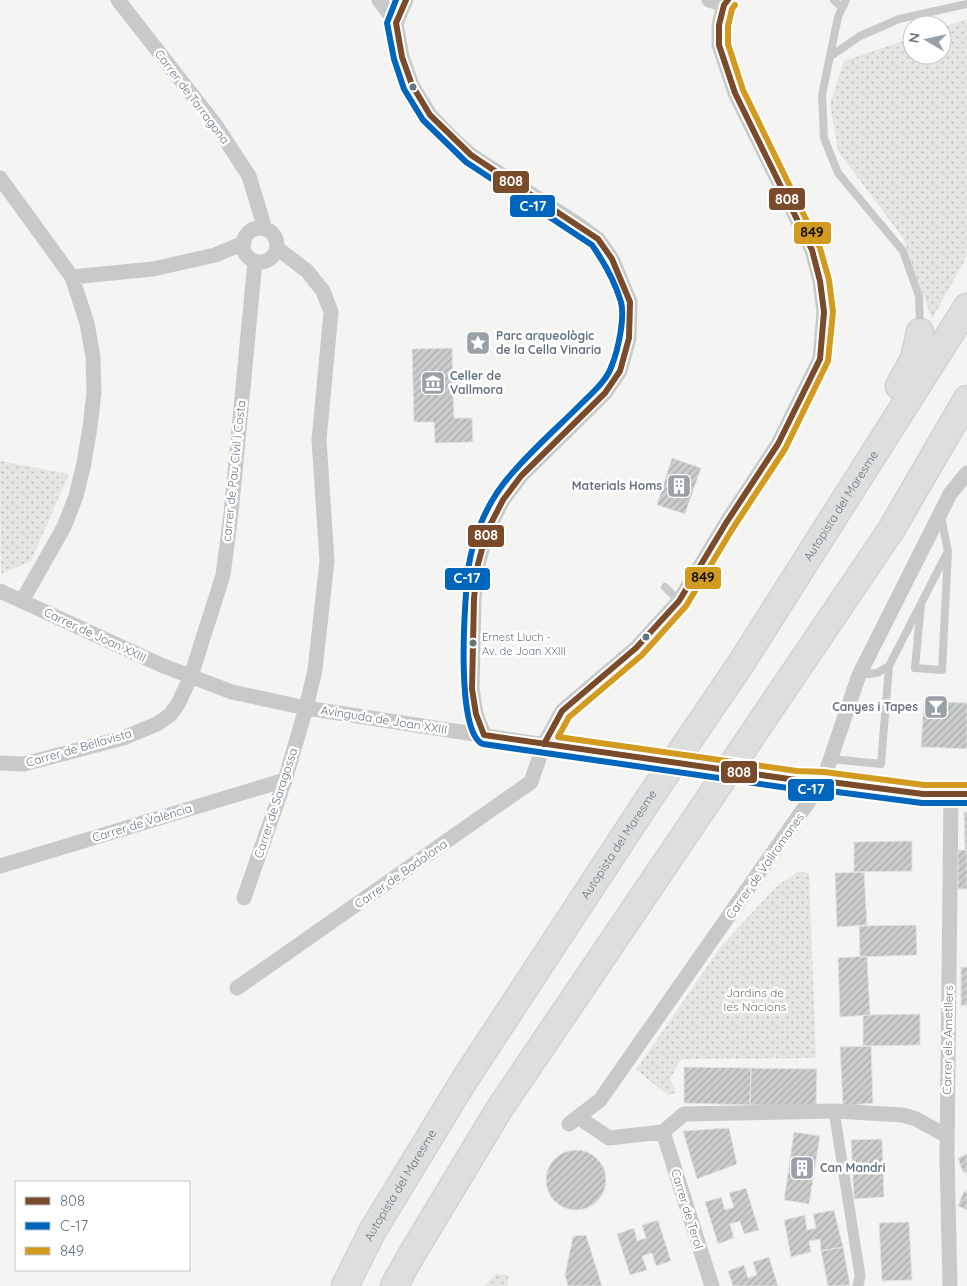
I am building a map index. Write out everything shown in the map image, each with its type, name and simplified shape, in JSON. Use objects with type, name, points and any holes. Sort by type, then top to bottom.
[{"type":"highway","name":"Autopista del Maresme","points":[[345,1286],[373,1230],[465,1079],[643,808],[740,665],[967,307]]},
{"type":"highway","points":[[740,665],[914,359],[920,332]]},
{"type":"highway","points":[[394,1286],[498,1111],[891,530],[967,399]]},
{"type":"highway","points":[[408,1286],[409,1258]]},
{"type":"street","name":"Carrer de Tarragona","points":[[118,0],[215,124],[249,176],[265,228]]},
{"type":"street","points":[[379,0],[396,23],[402,57],[412,85],[430,115],[471,155],[598,239],[612,259],[630,302],[630,338],[620,371],[605,393],[521,476],[503,500],[487,531],[478,564],[474,598],[472,680],[476,714],[484,735]]},
{"type":"street","points":[[396,23],[406,0]]},
{"type":"street","points":[[709,0],[726,3]]},
{"type":"street","name":"Carrer de Badalona","points":[[237,988],[531,782],[544,744],[562,711],[636,648],[679,601],[778,444],[820,359],[824,312],[820,281],[812,250],[735,93],[719,45],[719,25],[726,3]]},
{"type":"street","points":[[0,178],[72,277],[86,323],[93,357],[94,392],[90,427],[76,496],[64,527],[22,601]]},
{"type":"street","points":[[265,228],[276,238],[277,248],[268,260],[263,262],[255,261],[246,253],[244,243],[247,234],[251,231],[265,228]]},
{"type":"street","points":[[72,277],[153,269],[215,255],[244,243]]},
{"type":"street","name":"Carrer de Saragossa","points":[[244,898],[285,780],[306,708],[314,670],[327,562],[319,440],[331,312],[323,291],[307,271],[294,259],[277,248]]},
{"type":"street","name":"carrer de Pau Civil i Costa","points":[[191,676],[223,575],[232,504],[255,261]]},
{"type":"street","name":"Carrer de Vallromanes","points":[[663,1132],[609,1138],[574,1120],[600,1100],[823,781],[859,676],[950,494],[967,473]]},
{"type":"street","name":"Carrer de Joan XXIII","points":[[0,591],[191,676]]},
{"type":"street","name":"Avinguda de Joan XXIII","points":[[191,676],[232,692],[306,708],[796,780],[823,781],[923,794],[967,794]]},
{"type":"street","name":"Carrer de Bellavista","points":[[0,763],[24,764],[123,738],[157,724],[170,715],[178,704],[191,676]]},
{"type":"street","name":"Carrer de València","points":[[0,866],[285,780]]},
{"type":"street","name":"Carrer els Ametllers","points":[[950,1286],[947,1136],[951,794]]},
{"type":"street","points":[[834,1111],[860,1276],[858,1286]]},
{"type":"street","points":[[663,1132],[684,1114],[834,1111],[903,1115],[916,1119],[947,1136]]},
{"type":"street","name":"Carrer de Terol","points":[[663,1132],[712,1286]]},
{"type":"lane","points":[[834,0],[842,8]]},
{"type":"lane","points":[[846,0],[838,17],[822,95],[824,138],[838,173],[903,251],[919,296],[920,332]]},
{"type":"lane","points":[[831,56],[860,36],[899,19],[967,4]]},
{"type":"lane","points":[[921,604],[915,668],[942,670],[948,551],[940,514]]},
{"type":"lane","points":[[831,759],[882,764],[889,666],[948,551]]},
{"type":"lane","points":[[665,587],[679,601]]},
{"type":"lane","points":[[859,676],[877,673],[889,666]]},
{"type":"green space","points":[[967,19],[967,256],[932,319],[903,238],[838,151],[830,103],[844,61],[902,41],[902,65],[952,65],[952,24]]},
{"type":"green space","points":[[0,461],[69,474],[31,561],[1,574]]},
{"type":"green space","name":"Jardins de les Nacions","points":[[798,872],[809,873],[816,1058],[681,1059],[670,1079],[676,1093],[668,1095],[636,1070],[722,945],[778,885]]},
{"type":"green space","points":[[496,1274],[508,1275],[508,1286],[484,1286]]},
{"type":"building","name":"Celler de Vallmora","points":[[452,348],[454,418],[472,418],[473,442],[435,443],[434,422],[414,422],[412,349]]},
{"type":"building","name":"Materials Homs","points":[[672,458],[701,468],[685,514],[657,505]]},
{"type":"building","points":[[924,701],[967,703],[967,749],[921,747]]},
{"type":"building","points":[[964,812],[967,812],[967,850],[965,850]]},
{"type":"building","points":[[912,841],[912,871],[854,872],[854,842]]},
{"type":"building","points":[[958,850],[967,850],[967,889],[958,889]]},
{"type":"building","points":[[864,872],[867,925],[837,927],[835,873]]},
{"type":"building","points":[[916,925],[917,955],[860,957],[859,926]]},
{"type":"building","points":[[867,956],[870,1015],[840,1017],[838,958]]},
{"type":"building","points":[[961,967],[967,967],[967,1005],[961,1006]]},
{"type":"building","points":[[920,1014],[920,1045],[863,1046],[863,1015]]},
{"type":"building","points":[[871,1046],[873,1103],[843,1106],[840,1047]]},
{"type":"building","points":[[684,1067],[751,1068],[750,1105],[684,1103]]},
{"type":"building","points":[[751,1068],[817,1069],[816,1106],[750,1105]]},
{"type":"building","points":[[729,1128],[737,1164],[697,1179],[683,1131]]},
{"type":"building","name":"Can Mandri","points":[[794,1132],[820,1136],[809,1204],[784,1200]]},
{"type":"building","points":[[882,1139],[884,1197],[854,1199],[851,1140]]},
{"type":"building","points":[[570,1150],[582,1150],[593,1155],[601,1163],[606,1174],[604,1192],[593,1205],[582,1210],[570,1210],[559,1205],[551,1197],[546,1186],[546,1174],[551,1163],[559,1155]]},
{"type":"building","points":[[967,1154],[967,1176],[966,1172],[963,1172],[958,1158]]},
{"type":"building","points":[[746,1188],[759,1230],[744,1234],[740,1221],[730,1224],[734,1238],[718,1244],[705,1202],[721,1197],[725,1210],[734,1207],[729,1193]]},
{"type":"building","points":[[967,1189],[967,1210],[958,1206],[964,1191],[966,1192]]},
{"type":"building","points":[[834,1210],[843,1247],[821,1251],[820,1239],[809,1241],[811,1252],[791,1257],[784,1220],[805,1215],[807,1230],[816,1228],[813,1214]]},
{"type":"building","points":[[658,1220],[671,1261],[656,1266],[652,1253],[642,1256],[647,1270],[630,1275],[617,1234],[634,1228],[637,1241],[646,1238],[642,1225]]},
{"type":"building","points":[[909,1222],[912,1280],[882,1281],[879,1223]]},
{"type":"building","points":[[586,1235],[602,1286],[568,1286],[565,1275],[573,1236]]},
{"type":"building","points":[[843,1247],[850,1285],[828,1286],[821,1251]]},
{"type":"building","points":[[769,1257],[778,1286],[733,1286],[728,1271],[744,1265],[748,1278],[757,1275],[753,1262]]},
{"type":"transit line","name":"C-17","points":[[396,0],[387,23],[394,59],[404,89],[423,120],[466,162],[592,245],[605,265],[619,295],[622,309],[619,343],[610,371],[603,382],[509,476],[482,520],[469,564],[465,602],[465,690],[468,715],[474,734],[483,744],[795,789],[822,790],[922,803],[967,803]]},
{"type":"transit line","name":"808","points":[[406,0],[396,23],[402,57],[412,85],[430,115],[471,155],[598,239],[612,259],[630,302],[629,338],[620,371],[605,393],[521,476],[503,500],[487,531],[478,564],[474,598],[472,689],[476,714],[484,735],[796,780],[823,781],[923,794],[967,794]]},
{"type":"transit line","name":"808","points":[[544,744],[562,711],[636,648],[679,601],[726,523],[778,444],[820,359],[824,312],[820,281],[812,250],[735,93],[719,45],[719,25],[724,5],[728,0]]},
{"type":"transit line","name":"849","points":[[735,5],[732,9],[728,26],[728,44],[743,90],[820,248],[829,280],[833,312],[828,361],[785,449],[733,528],[686,606],[642,655],[569,717],[558,737],[797,771],[824,772],[924,785],[967,785]]},
{"type":"place","name":"Parc arqueològic de la Cella Vinaria","points":[[478,343]]},
{"type":"place","name":"Celler de Vallmora","points":[[433,383]]},
{"type":"place","name":"Materials Homs","points":[[679,486]]},
{"type":"place","name":"Ernest Lluch - Av. de Joan XXIII","points":[[473,643]]},
{"type":"place","name":"Canyes i Tapes","points":[[936,707]]},
{"type":"place","name":"Can Mandri","points":[[802,1168]]}]
